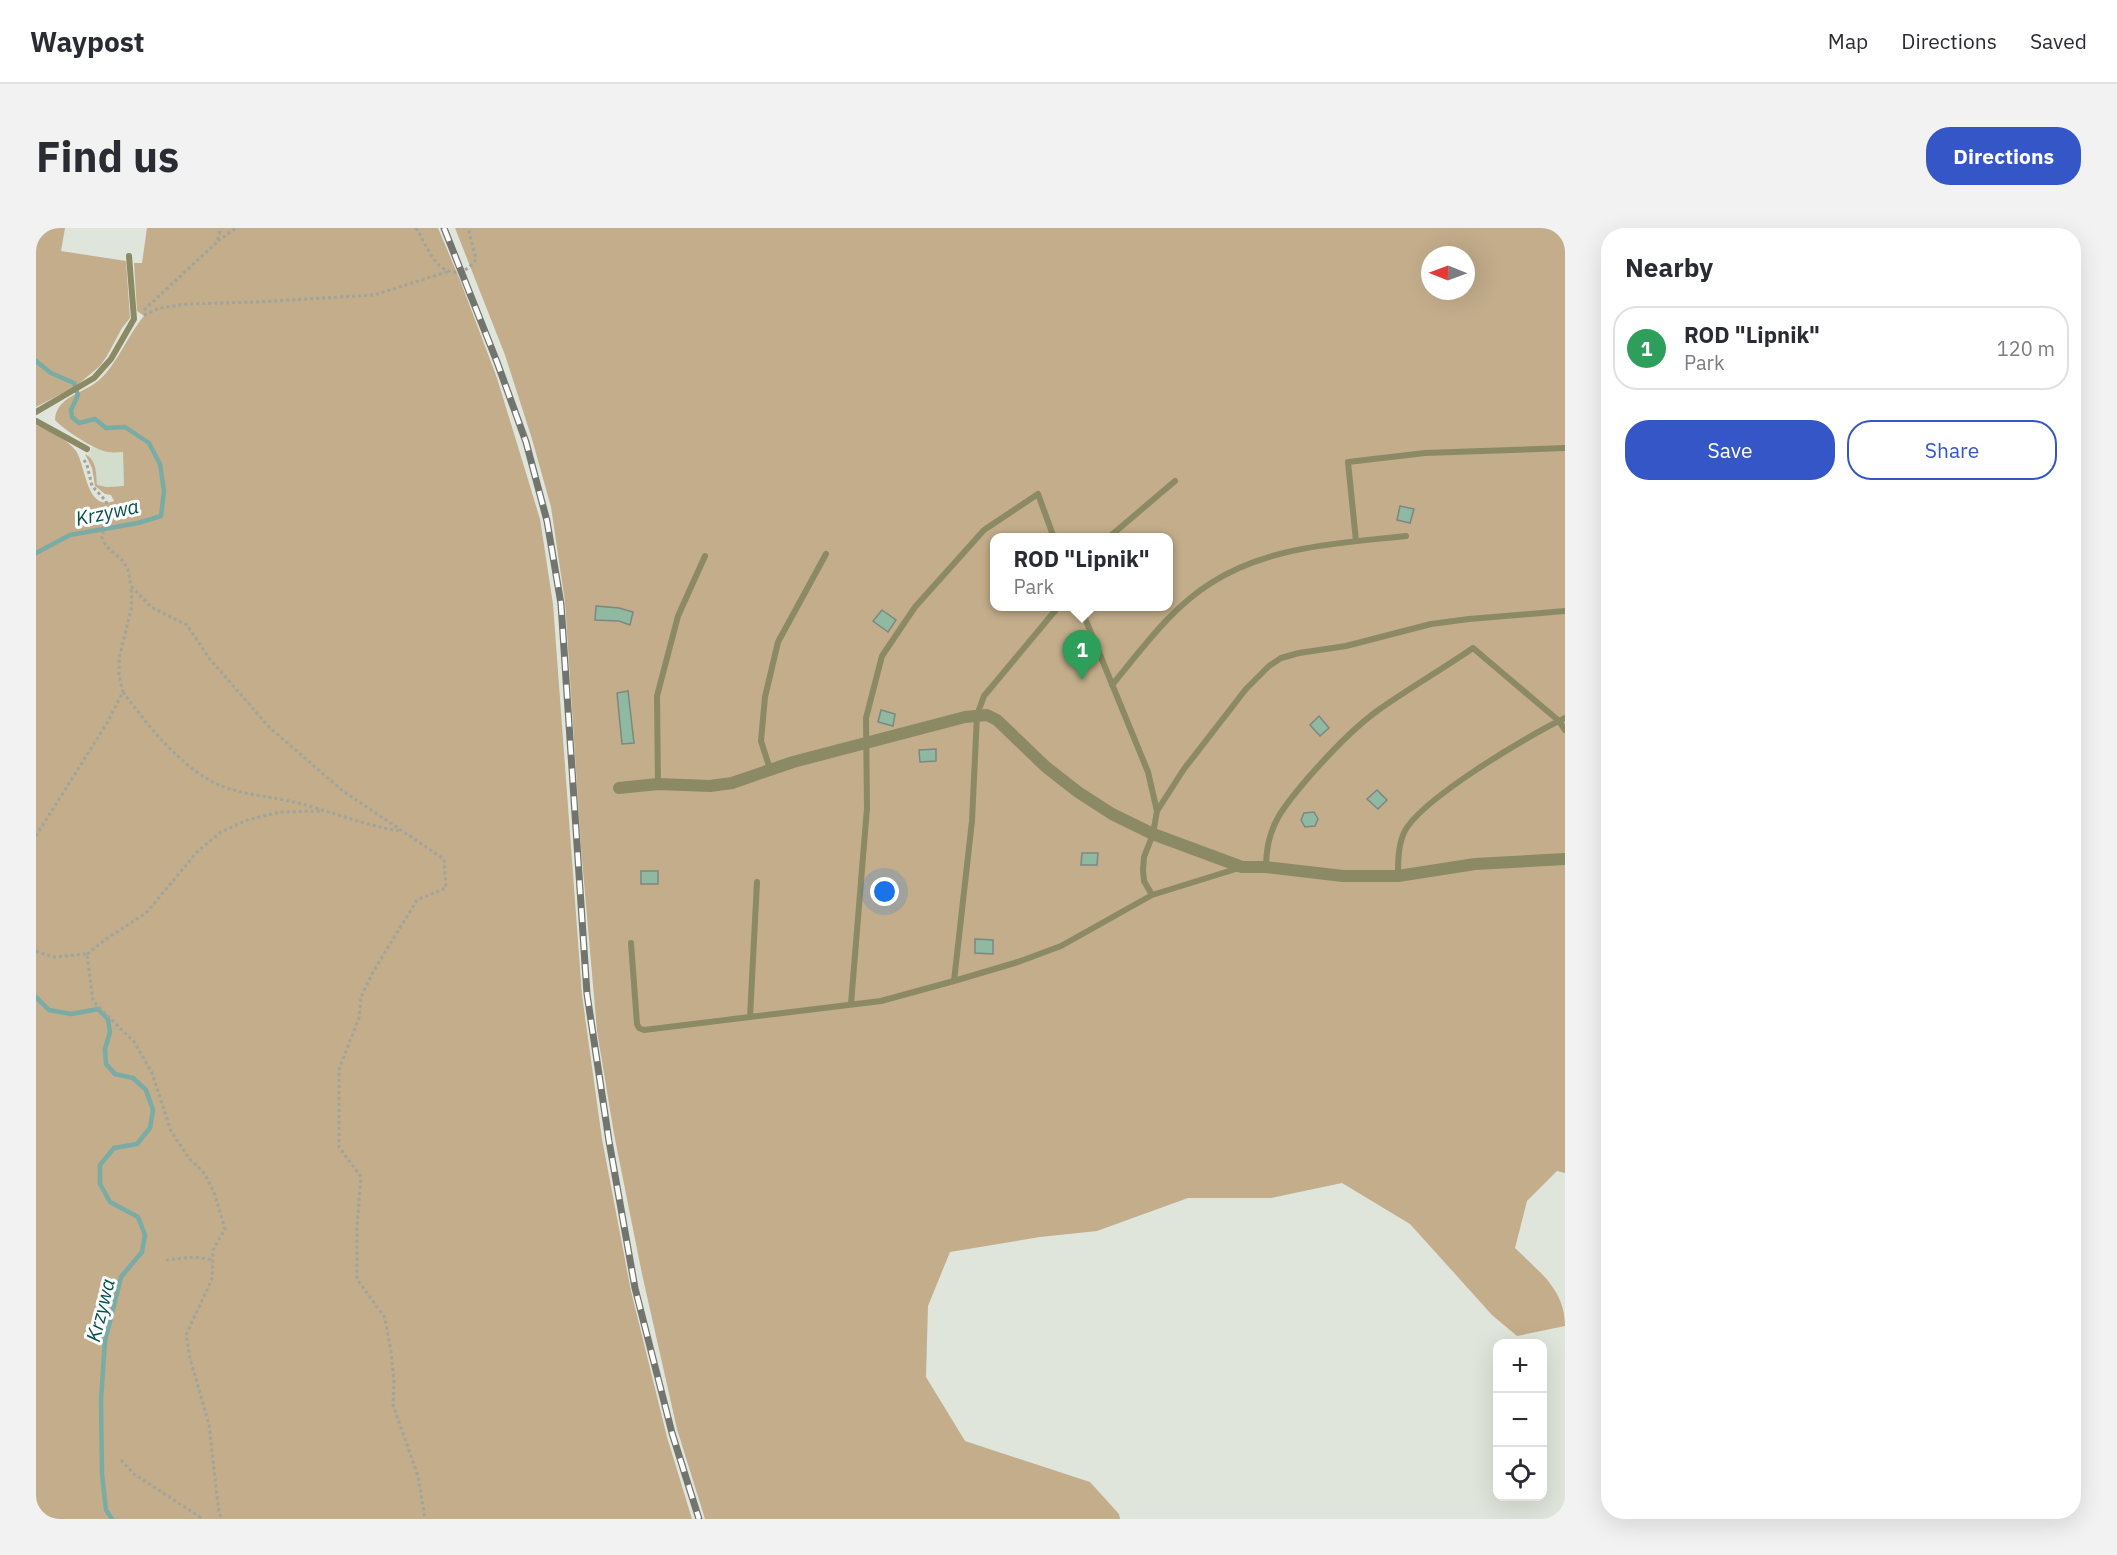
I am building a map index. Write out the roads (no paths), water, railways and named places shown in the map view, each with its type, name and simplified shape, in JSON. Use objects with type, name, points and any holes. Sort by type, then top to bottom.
[{"type":"street","points":[[619,788],[658,784],[711,786],[732,783],[770,769],[865,743],[978,715],[987,715],[997,720],[1046,767],[1078,792],[1112,814],[1153,834],[1242,867],[1266,867],[1343,876],[1398,876],[1475,864],[1565,859]]},
{"type":"lane","points":[[36,412],[79,388],[99,373],[111,359],[134,319],[129,256]]},
{"type":"lane","points":[[36,421],[87,449]]},
{"type":"lane","points":[[1356,541],[1347,462],[1425,453],[1565,448]]},
{"type":"lane","points":[[1113,533],[1175,481]]},
{"type":"lane","points":[[851,1004],[867,808],[866,718],[882,656],[915,607],[984,530],[1038,494],[1053,533]]},
{"type":"lane","points":[[1112,685],[1162,626],[1212,582],[1269,556],[1356,541],[1406,536]]},
{"type":"lane","points":[[770,769],[761,741],[765,697],[778,642],[826,554]]},
{"type":"lane","points":[[658,784],[657,696],[678,616],[705,556]]},
{"type":"lane","points":[[954,981],[972,821],[978,715],[984,696],[1055,611]]},
{"type":"lane","points":[[1082,611],[1148,772],[1157,811],[1153,834],[1144,857],[1143,870],[1144,881],[1152,895]]},
{"type":"lane","points":[[1157,811],[1184,769],[1246,689],[1269,666],[1281,658],[1357,644],[1431,624],[1565,611]]},
{"type":"lane","points":[[1266,867],[1266,848],[1277,819],[1291,798],[1336,746],[1376,712],[1473,648],[1562,719],[1565,730]]},
{"type":"lane","points":[[1398,876],[1402,835],[1408,825],[1464,778],[1535,733],[1562,719]]},
{"type":"lane","points":[[631,943],[639,1028],[644,1030],[750,1017],[881,1000],[1018,962],[1061,946],[1152,895],[1242,867]]},
{"type":"lane","points":[[750,1017],[757,882]]},
{"type":"waterway","name":"Krzywa","points":[[36,361],[51,373],[74,383],[78,395],[71,410],[72,417],[79,423],[95,419],[106,428],[125,427],[149,443],[160,464],[164,491],[161,516],[138,523],[70,535],[36,553]]},
{"type":"waterway","name":"Krzywa","points":[[36,997],[49,1010],[71,1014],[98,1009],[108,1019],[110,1032],[105,1049],[106,1064],[115,1074],[133,1078],[146,1090],[153,1110],[150,1128],[137,1144],[114,1148],[100,1165],[100,1184],[110,1202],[138,1217],[145,1235],[142,1252],[121,1277],[105,1341],[101,1400],[102,1474],[106,1510],[112,1519]]},
{"type":"railway","points":[[444,228],[526,442],[547,521],[561,604],[587,994],[609,1141],[635,1288],[672,1433],[699,1519]]},
{"type":"place","name":"ROD \"Lipnik\"","points":[[1082,680]]}]
